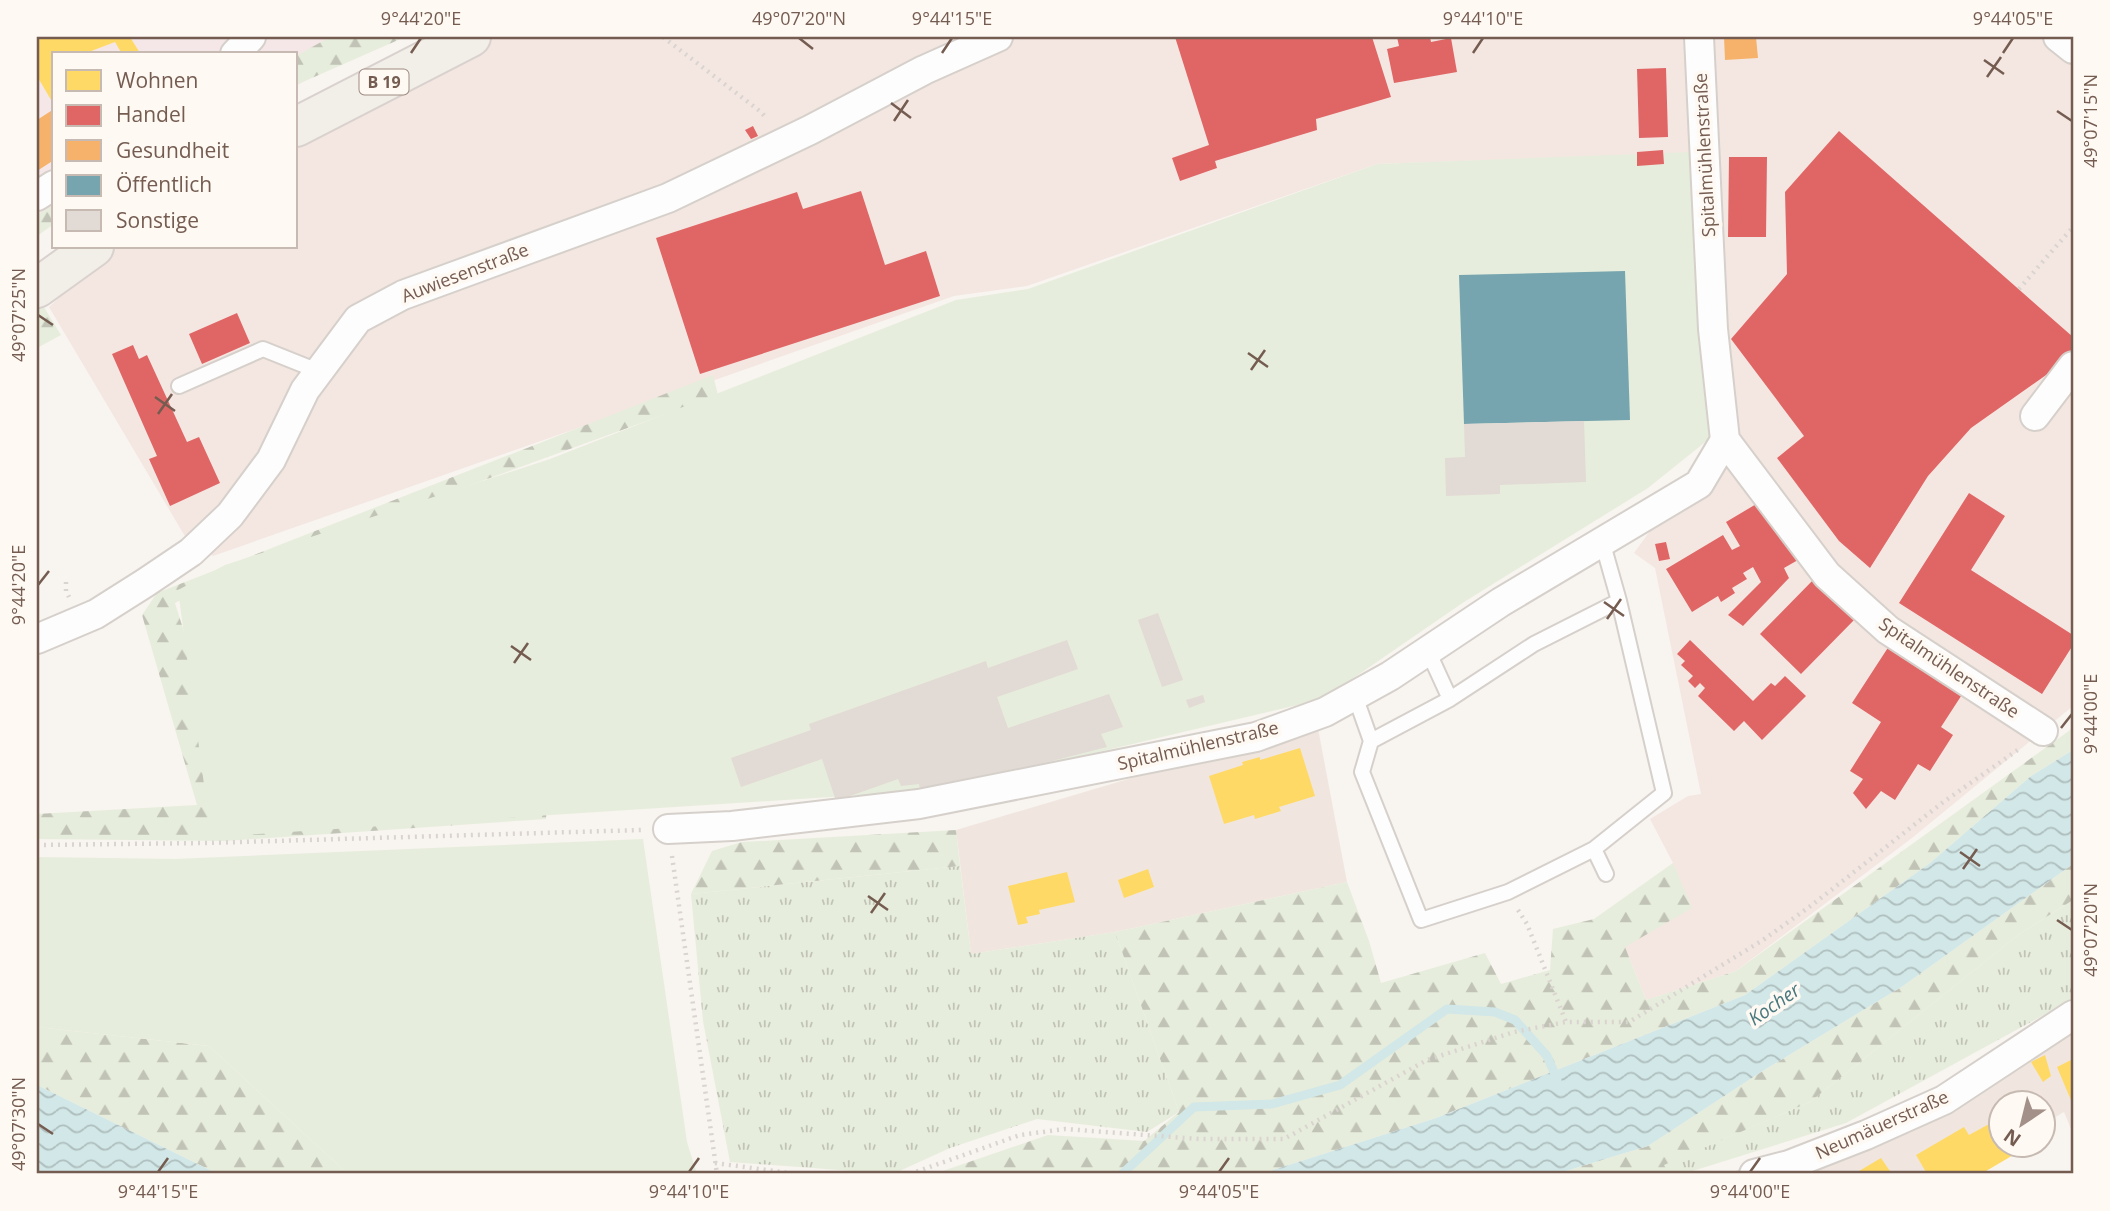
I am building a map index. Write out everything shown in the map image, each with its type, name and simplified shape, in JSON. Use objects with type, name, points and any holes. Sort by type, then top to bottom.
[{"type":"main road","name":"B 19","points":[[298,126],[471,37]]},
{"type":"main road","points":[[37,288],[93,248]]},
{"type":"street","points":[[237,52],[251,37]]},
{"type":"street","name":"Auwiesenstraße","points":[[37,639],[96,614],[145,583],[191,552],[230,515],[271,460],[305,390],[358,318],[403,295],[668,198],[785,142],[924,70],[998,37]]},
{"type":"street","name":"Spitalmühlenstraße","points":[[1699,37],[1713,329],[1725,440],[1828,575],[1888,630],[2043,731]]},
{"type":"street","points":[[2058,37],[2073,49]]},
{"type":"street","points":[[37,196],[52,186]]},
{"type":"street","points":[[2035,416],[2073,366]]},
{"type":"street","name":"Spitalmühlenstraße","points":[[668,829],[732,826],[919,804],[1255,737],[1325,712],[1390,676],[1501,602],[1699,485],[1725,440]]},
{"type":"street","name":"Neumäuerstraße","points":[[1754,1174],[1789,1165],[1944,1100],[2073,1015]]},
{"type":"lane","points":[[179,386],[263,349],[318,371]]},
{"type":"lane","points":[[1355,696],[1371,741],[1362,772],[1421,920],[1508,892],[1594,849],[1664,793],[1619,601],[1602,541]]},
{"type":"lane","points":[[1371,741],[1450,699],[1534,644],[1619,601]]},
{"type":"lane","points":[[1428,651],[1450,699]]},
{"type":"lane","points":[[1594,849],[1606,874]]},
{"type":"path","points":[[663,37],[761,112],[785,142]]},
{"type":"path","points":[[2019,289],[2073,227]]},
{"type":"path","points":[[910,1174],[1020,1135],[1065,1129],[1199,1139],[1284,1139],[1427,1060],[1514,1032],[1566,1022],[1629,1022],[1763,940],[1942,803],[2043,731]]},
{"type":"path","points":[[37,845],[206,843],[668,829],[717,1174]]},
{"type":"path","points":[[1508,892],[1527,924],[1566,1022]]},
{"type":"path","points":[[715,1163],[796,1174]]},
{"type":"shaded area","points":[[37,37],[369,37],[298,85],[298,52],[52,52],[52,225],[37,234]]},
{"type":"shaded area","points":[[471,37],[2066,37],[2073,42],[2073,706],[1912,838],[1736,971],[1646,1000],[1625,947],[1673,863],[1650,819],[1688,796],[1701,794],[1655,568],[1634,553],[1709,450],[1690,153],[1377,164],[1027,286],[954,296],[213,556],[186,538],[49,307],[113,248],[298,248],[298,126]]},
{"type":"shaded area","points":[[1317,723],[1347,882],[1115,932],[971,954],[956,830]]},
{"type":"shaded area","points":[[2073,1025],[2073,1134],[2064,1112],[2058,1116],[2058,1088],[1988,1088],[1988,1155],[1953,1174],[1725,1174],[1825,1144]]},
{"type":"green space","points":[[330,37],[405,37],[298,84],[298,55]]},
{"type":"green space","points":[[1690,152],[1709,439],[1648,488],[1464,602],[1323,699],[938,790],[211,837],[178,590],[225,565],[550,459],[956,300],[1028,289],[1377,164]]},
{"type":"green space","points":[[52,206],[52,225],[37,236],[37,215]]},
{"type":"green space","points":[[39,299],[61,335],[37,348],[37,301]]},
{"type":"green space","points":[[713,375],[718,395],[237,570],[175,603],[244,824],[547,804],[546,819],[224,841],[37,839],[37,814],[197,805],[142,615],[157,593]]},
{"type":"green space","points":[[2073,728],[2073,750],[2031,776],[1930,863],[1745,995],[1436,1118],[1261,1174],[934,1174],[1048,1135],[1144,1141],[1179,1112],[1115,932],[1347,882],[1381,983],[1485,953],[1501,984],[1550,970],[1553,929],[1594,919],[1673,863],[1692,908],[1625,947],[1646,1000],[1736,971]]},
{"type":"green space","points":[[956,830],[960,866],[691,894],[712,851],[742,842]]},
{"type":"green space","points":[[643,839],[687,1142],[697,1174],[348,1174],[209,1046],[37,1027],[37,857],[175,859]]},
{"type":"green space","points":[[2073,864],[2073,900],[2018,935],[1810,1102],[1664,1165],[1669,1174],[1556,1174],[1648,1146],[1761,1072],[1903,986]]},
{"type":"green space","points":[[960,866],[971,954],[1115,932],[1179,1112],[1147,1132],[1037,1119],[950,1148],[893,1174],[730,1162],[703,1021],[691,894]]},
{"type":"green space","points":[[2073,900],[2073,999],[1846,1123],[1683,1174],[1669,1174],[1663,1165],[1810,1102],[2018,935]]},
{"type":"green space","points":[[37,1027],[209,1046],[348,1174],[218,1174],[37,1085]]},
{"type":"water","name":"Kocher","points":[[2073,750],[2073,864],[1903,986],[1761,1072],[1648,1146],[1556,1174],[1261,1174],[1436,1118],[1745,995],[1930,863],[2031,776]]},
{"type":"water","points":[[37,1085],[218,1174],[37,1174]]},
{"type":"building: Wohnen","points":[[37,37],[130,37],[139,52],[121,52],[115,42],[89,52],[52,52],[52,102],[37,76]]},
{"type":"building: Wohnen","points":[[1300,748],[1315,796],[1279,807],[1281,811],[1255,819],[1254,815],[1224,824],[1209,776],[1243,765],[1242,762],[1260,757],[1260,760]]},
{"type":"building: Wohnen","points":[[1148,869],[1154,887],[1124,898],[1118,880]]},
{"type":"building: Wohnen","points":[[1067,872],[1075,902],[1039,910],[1040,914],[1026,917],[1028,923],[1018,925],[1008,886]]},
{"type":"building: Wohnen","points":[[2045,1055],[2051,1076],[2043,1082],[2031,1062]]},
{"type":"building: Wohnen","points":[[2073,1059],[2073,1105],[2057,1067]]},
{"type":"building: Wohnen","points":[[1988,1125],[1988,1158],[2008,1158],[1981,1174],[1927,1174],[1916,1155],[1964,1127],[1969,1135]]},
{"type":"building: Wohnen","points":[[1881,1158],[1892,1174],[1854,1174]]},
{"type":"building: Handel","points":[[1175,37],[1372,37],[1391,97],[1316,119],[1317,130],[1215,161],[1217,168],[1180,181],[1172,158],[1209,145]]},
{"type":"building: Handel","points":[[1397,37],[1430,37],[1431,42],[1451,38],[1457,72],[1394,83],[1387,49],[1399,46]]},
{"type":"building: Handel","points":[[1666,68],[1668,137],[1639,138],[1637,69]]},
{"type":"building: Handel","points":[[753,126],[758,136],[751,139],[745,130]]},
{"type":"building: Handel","points":[[1839,131],[2073,337],[2073,356],[1971,428],[1928,476],[1870,568],[1839,541],[1777,458],[1804,436],[1731,339],[1787,274],[1785,192]]},
{"type":"building: Handel","points":[[1663,150],[1664,164],[1637,166],[1637,152]]},
{"type":"building: Handel","points":[[1729,157],[1767,157],[1766,237],[1728,237]]},
{"type":"building: Handel","points":[[861,191],[885,265],[926,251],[940,296],[700,374],[656,238],[797,192],[803,209]]},
{"type":"building: Handel","points":[[237,313],[250,343],[202,364],[189,334]]},
{"type":"building: Handel","points":[[133,345],[139,359],[147,355],[187,442],[199,437],[220,483],[170,506],[149,459],[157,456],[112,354]]},
{"type":"building: Handel","points":[[1969,493],[2005,516],[1971,570],[2073,635],[2073,645],[2042,694],[1899,603]]},
{"type":"building: Handel","points":[[1763,500],[1798,560],[1784,568],[1789,578],[1743,626],[1728,615],[1761,582],[1753,567],[1743,573],[1747,579],[1732,588],[1735,593],[1721,602],[1718,596],[1692,612],[1666,569],[1723,535],[1732,550],[1740,546],[1726,522]]},
{"type":"building: Handel","points":[[1666,542],[1670,559],[1659,561],[1655,544]]},
{"type":"building: Handel","points":[[1815,578],[1856,618],[1801,674],[1760,634]]},
{"type":"building: Handel","points":[[1690,640],[1753,701],[1771,683],[1775,686],[1785,676],[1806,696],[1762,740],[1744,721],[1734,731],[1698,696],[1705,688],[1700,683],[1695,688],[1688,681],[1693,676],[1681,665],[1685,661],[1677,654]]},
{"type":"building: Handel","points":[[1891,643],[1965,690],[1941,727],[1953,735],[1930,771],[1918,764],[1895,800],[1881,791],[1866,809],[1853,793],[1863,779],[1850,771],[1881,722],[1852,703]]},
{"type":"building: Gesundheit","points":[[1724,37],[1756,37],[1758,58],[1725,60]]},
{"type":"building: Gesundheit","points":[[52,110],[52,161],[37,171],[37,120]]},
{"type":"building: Öffentlich","points":[[1625,271],[1630,420],[1464,424],[1459,275]]},
{"type":"building: Sonstige","points":[[1584,421],[1586,482],[1500,485],[1500,494],[1446,496],[1445,458],[1465,457],[1464,424]]},
{"type":"building: Sonstige","points":[[1158,613],[1183,680],[1162,687],[1138,620]]},
{"type":"building: Sonstige","points":[[1067,640],[1078,669],[997,697],[1008,728],[1109,694],[1123,727],[1101,734],[1107,747],[1001,774],[920,790],[919,784],[901,786],[898,779],[836,801],[822,759],[741,787],[731,758],[811,730],[809,724],[986,661],[988,668]]},
{"type":"building: Sonstige","points":[[1203,695],[1205,702],[1189,708],[1186,700]]},
{"type":"waterway","points":[[1122,1174],[1194,1107],[1272,1104],[1340,1085],[1447,1009],[1495,1012],[1515,1020],[1547,1056],[1557,1079]]}]
